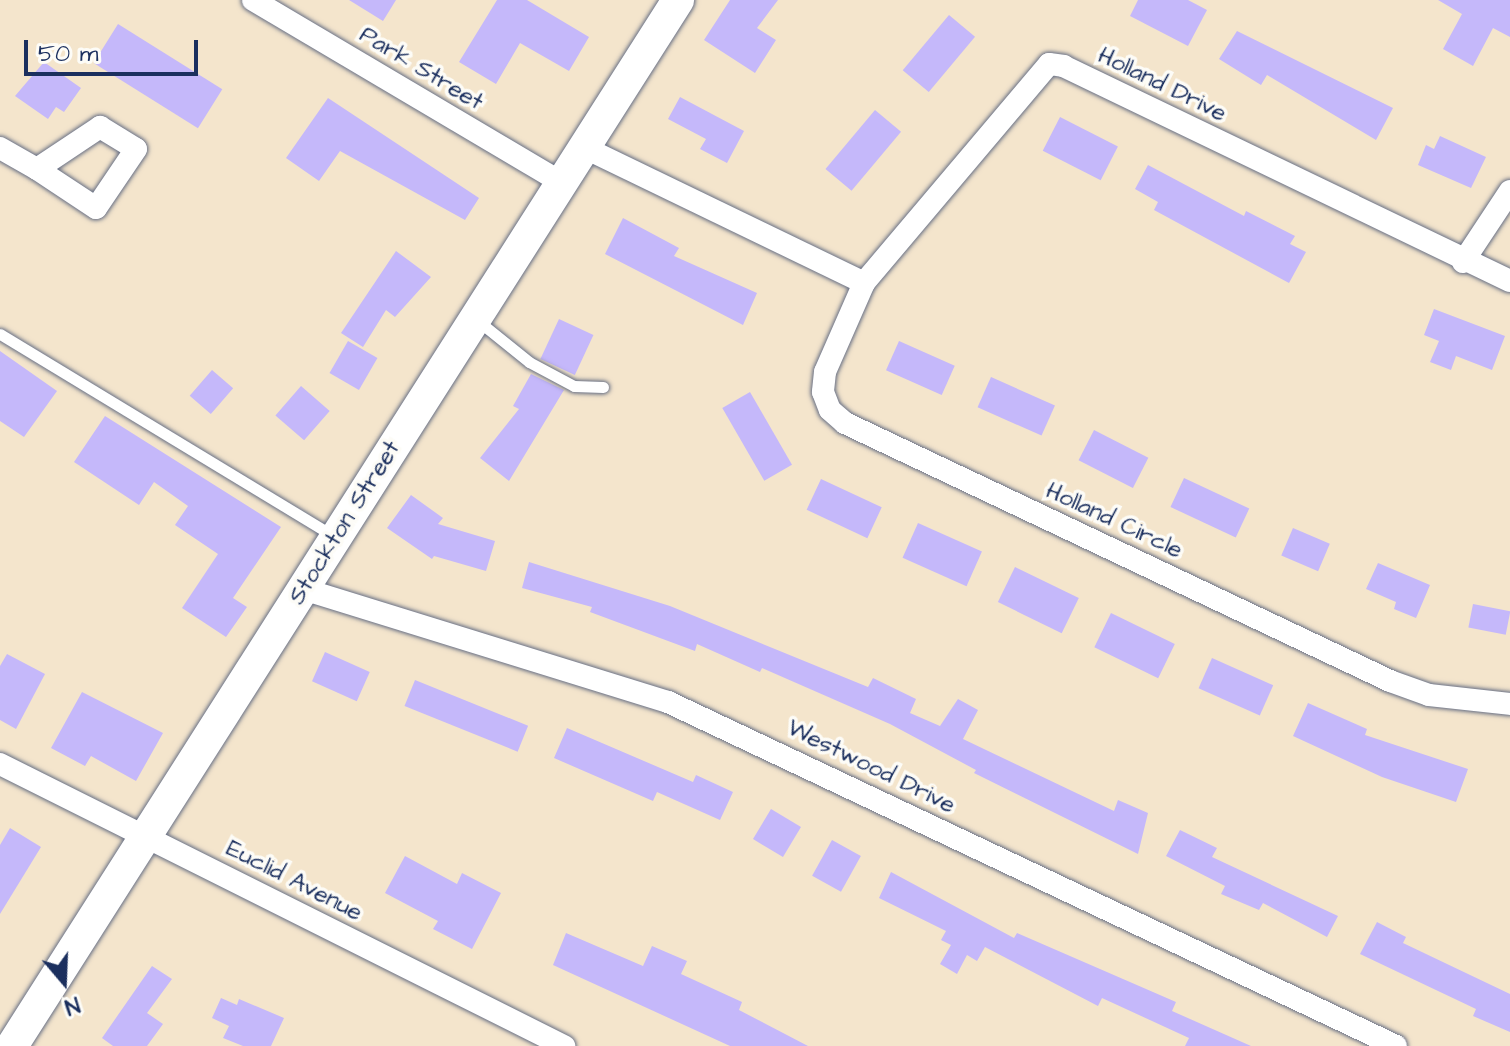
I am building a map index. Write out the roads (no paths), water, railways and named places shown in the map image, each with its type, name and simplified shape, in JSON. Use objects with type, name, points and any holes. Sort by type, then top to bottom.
[{"type":"street","name":"Park Street","points":[[253,0],[562,183]]},
{"type":"street","name":"Stockton Street","points":[[12,1046],[678,0]]},
{"type":"street","name":"Holland Drive","points":[[864,283],[1049,64],[1064,66],[1463,262],[1510,281]]},
{"type":"street","points":[[0,148],[37,169]]},
{"type":"street","points":[[585,148],[864,283]]},
{"type":"street","points":[[1463,262],[1510,191]]},
{"type":"street","name":"Holland Circle","points":[[864,283],[825,372],[826,401],[845,423],[1390,681],[1429,695],[1510,704]]},
{"type":"street","name":"Westwood Drive","points":[[303,589],[668,702],[1396,1046]]},
{"type":"street","name":"Euclid Avenue","points":[[0,764],[564,1046]]},
{"type":"lane","points":[[475,319],[529,362],[574,386],[603,387]]},
{"type":"lane","points":[[0,334],[336,537]]}]
